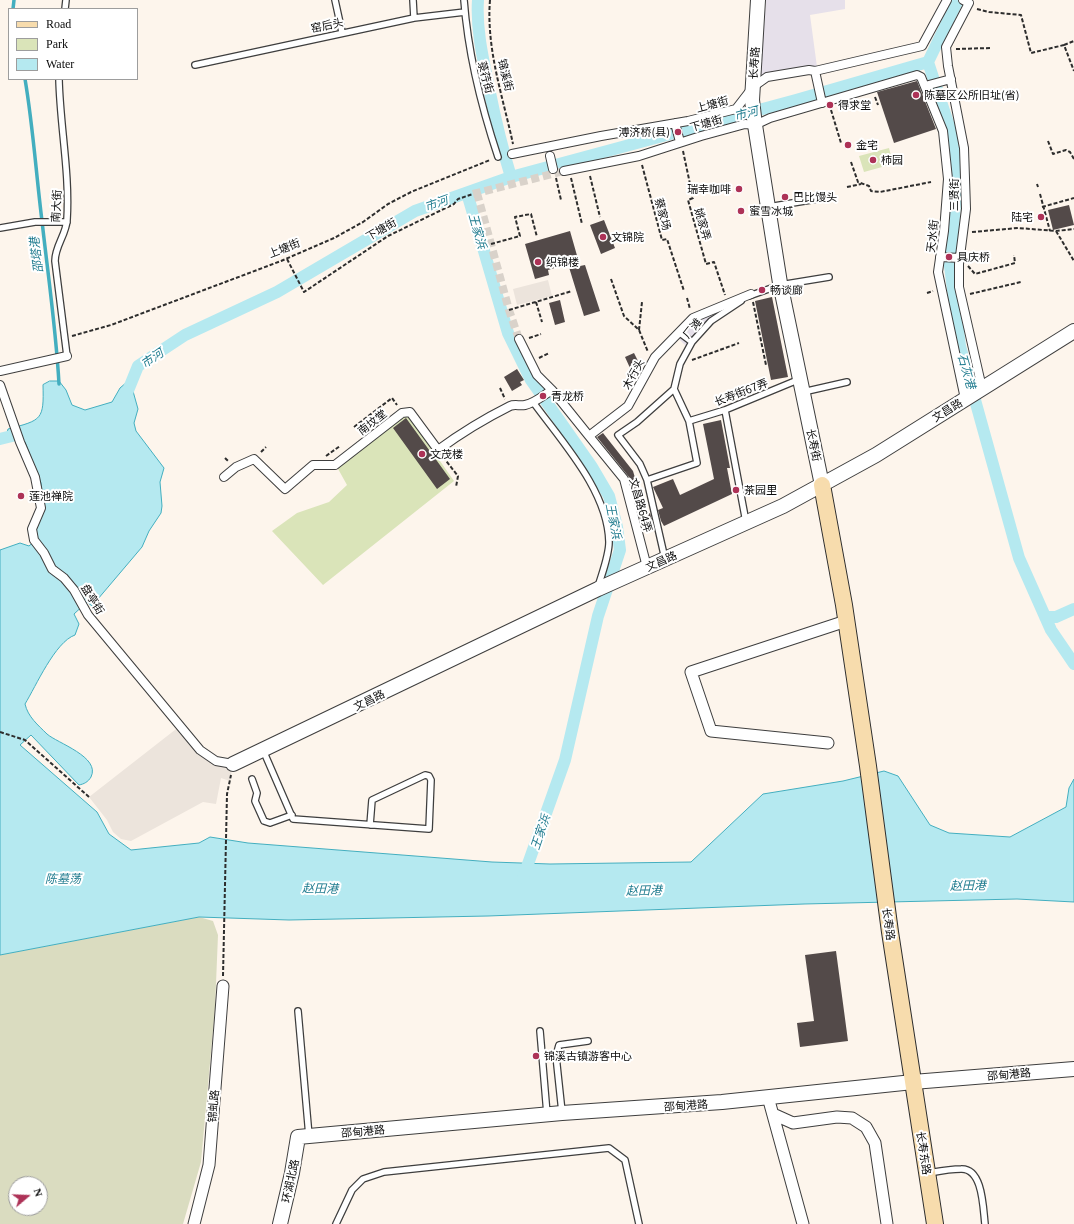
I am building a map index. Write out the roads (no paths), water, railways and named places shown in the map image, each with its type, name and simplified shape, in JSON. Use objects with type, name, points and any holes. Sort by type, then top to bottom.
[{"type":"main road","name":"长寿街","points":[[822,485],[846,621],[868,766]]},
{"type":"main road","name":"长寿路","points":[[868,766],[890,932],[913,1082]]},
{"type":"main road","name":"长寿东路","points":[[913,1082],[935,1224]]},
{"type":"street","name":"长寿路","points":[[755,125],[752,94],[758,0]]},
{"type":"street","name":"上塘街","points":[[514,154],[601,136],[675,125],[736,108],[752,94],[767,77],[809,70],[815,71],[922,46],[947,0]]},
{"type":"street","name":"三贤街","points":[[966,3],[947,50],[947,80],[964,148],[966,209],[963,233],[957,257],[959,287],[962,296],[974,393]]},
{"type":"street","points":[[815,71],[817,86],[824,100]]},
{"type":"street","name":"下塘街","points":[[566,170],[639,156],[680,139],[745,124],[755,125],[770,118],[824,100],[917,75],[921,77]]},
{"type":"street","name":"天水街","points":[[921,77],[929,85],[942,131],[948,179],[942,257],[938,272],[974,393]]},
{"type":"street","points":[[929,85],[947,80]]},
{"type":"street","points":[[675,125],[680,139]]},
{"type":"street","name":"长寿街","points":[[755,125],[780,285],[822,485]]},
{"type":"street","points":[[550,156],[554,170]]},
{"type":"street","points":[[942,257],[957,257]]},
{"type":"street","name":"木行头","points":[[589,436],[628,406],[655,357],[693,318],[751,294]]},
{"type":"street","name":"文昌路","points":[[233,764],[625,576],[746,522],[822,485],[876,455],[1074,331]]},
{"type":"street","points":[[520,340],[537,375],[589,436]]},
{"type":"street","points":[[0,371],[65,356]]},
{"type":"street","name":"盘亭街","points":[[0,385],[20,442],[35,477],[42,508],[32,528],[34,540],[44,553],[52,569],[64,578],[74,590],[88,615],[200,750],[216,761],[233,764]]},
{"type":"street","points":[[535,401],[550,391]]},
{"type":"street","name":"南坟堂","points":[[224,477],[236,467],[254,458],[285,489],[313,465],[335,465],[402,413],[410,412],[438,450],[462,431],[511,405],[525,405],[535,401]]},
{"type":"street","name":"文昌路64弄","points":[[589,436],[624,479],[647,567]]},
{"type":"street","points":[[828,744],[711,731],[691,672],[846,621]]},
{"type":"street","name":"锦虬路","points":[[194,1224],[209,1166],[223,986]]},
{"type":"street","name":"邵甸港路","points":[[303,1136],[562,1113],[722,1102],[913,1082],[1074,1069]]},
{"type":"street","points":[[768,1097],[803,1224]]},
{"type":"street","points":[[772,1114],[793,1123],[837,1117],[852,1118],[866,1127],[875,1143],[887,1224]]},
{"type":"street","name":"环湖北路","points":[[280,1224],[292,1173],[303,1136]]},
{"type":"lane","points":[[335,0],[342,32]]},
{"type":"lane","points":[[414,0],[414,18]]},
{"type":"lane","name":"菉荇街","points":[[464,0],[469,48],[475,78],[498,157]]},
{"type":"lane","name":"窑后头","points":[[195,65],[342,32],[414,18],[465,12]]},
{"type":"lane","name":"南大街","points":[[59,80],[67,191],[67,222],[55,255],[65,337],[65,356]]},
{"type":"lane","points":[[768,207],[817,199]]},
{"type":"lane","points":[[0,228],[35,222],[67,222]]},
{"type":"lane","name":"厂滩","points":[[674,389],[680,364],[692,342],[711,321],[751,294],[780,285],[828,277]]},
{"type":"lane","points":[[680,333],[692,342]]},
{"type":"lane","name":"长寿街67弄","points":[[689,421],[802,386],[848,382]]},
{"type":"lane","points":[[647,480],[697,463],[689,421],[674,389],[637,422],[618,435],[640,464],[647,480],[665,559]]},
{"type":"lane","points":[[535,401],[594,487],[603,508],[609,543],[598,589]]},
{"type":"lane","points":[[725,410],[746,522]]},
{"type":"lane","points":[[263,750],[293,819],[370,825],[429,829],[431,780],[429,776],[425,775],[372,800],[370,825]]},
{"type":"lane","points":[[252,779],[257,793],[255,801],[264,821],[270,823],[292,815]]},
{"type":"lane","points":[[298,1011],[303,1136]]},
{"type":"lane","points":[[540,1031],[547,1115]]},
{"type":"lane","points":[[562,1113],[556,1056],[559,1044],[588,1041]]},
{"type":"lane","points":[[336,1224],[352,1190],[363,1179],[384,1172],[609,1148],[625,1160],[639,1224]]},
{"type":"lane","points":[[927,1173],[962,1168],[970,1170],[976,1178],[985,1224]]},
{"type":"water","points":[[50,381],[59,381],[66,390],[72,405],[85,410],[112,402],[120,388],[127,382],[131,384],[138,409],[134,423],[136,431],[164,468],[160,482],[162,506],[161,513],[149,531],[142,547],[92,606],[87,602],[74,614],[79,624],[75,635],[60,646],[53,655],[25,704],[31,717],[47,734],[76,751],[90,763],[92,770],[91,777],[83,784],[79,785],[31,735],[20,745],[97,812],[109,834],[131,850],[199,843],[210,837],[248,843],[492,862],[550,864],[691,862],[763,794],[843,781],[884,771],[898,776],[930,825],[949,833],[1010,837],[1066,807],[1069,788],[1074,779],[1074,902],[1017,899],[804,904],[488,916],[289,920],[199,917],[0,955],[0,550],[20,543],[29,546],[37,539],[35,527],[43,508],[41,483],[25,442],[21,438],[11,441],[7,433],[8,429],[28,423],[39,417],[43,405],[43,385]]},
{"type":"waterway","name":"邵塔港","points":[[13,8],[14,0]]},
{"type":"waterway","points":[[478,0],[478,22],[482,55],[496,122],[511,177]]},
{"type":"waterway","points":[[928,62],[959,0]]},
{"type":"waterway","name":"石灰港","points":[[928,62],[951,132],[957,179],[950,266],[960,346],[1019,558],[1051,630],[1074,664]]},
{"type":"waterway","name":"市河","points":[[125,398],[138,366],[185,335],[277,292],[415,211],[511,177],[796,100],[928,62]]},
{"type":"waterway","name":"邵塔港","points":[[25,80],[52,302],[59,384]]},
{"type":"waterway","name":"王家浜","points":[[467,193],[508,333],[531,380],[592,467],[609,496],[617,527],[620,550],[598,616],[565,760],[523,878]]},
{"type":"waterway","name":"市河","points":[[0,439],[24,433]]},
{"type":"waterway","points":[[1045,617],[1056,617],[1074,609]]},
{"type":"tunnel","points":[[473,194],[564,171]]},
{"type":"tunnel","points":[[477,193],[509,310],[519,339]]},
{"type":"place","name":"陈墓区公所旧址(省)","points":[[916,95]]},
{"type":"place","name":"得求堂","points":[[830,105]]},
{"type":"place","name":"溥济桥(县)","points":[[678,132]]},
{"type":"place","name":"金宅","points":[[848,145]]},
{"type":"place","name":"柿园","points":[[873,160]]},
{"type":"place","name":"瑞幸咖啡","points":[[739,189]]},
{"type":"place","name":"巴比馒头","points":[[785,197]]},
{"type":"place","name":"蜜雪冰城","points":[[741,211]]},
{"type":"place","name":"陆宅","points":[[1041,217]]},
{"type":"place","name":"文锦院","points":[[603,237]]},
{"type":"place","name":"具庆桥","points":[[949,257]]},
{"type":"place","name":"织锦楼","points":[[538,262]]},
{"type":"place","name":"畅谈廊","points":[[762,290]]},
{"type":"place","name":"青龙桥","points":[[543,396]]},
{"type":"place","name":"文茂楼","points":[[422,454]]},
{"type":"place","name":"茶园里","points":[[736,490]]},
{"type":"place","name":"莲池禅院","points":[[21,496]]},
{"type":"place","name":"锦溪古镇游客中心","points":[[536,1056]]},
{"type":"water label","name":"陈墓荡","points":[[63,878]]},
{"type":"water label","name":"赵田港","points":[[968,885]]},
{"type":"water label","name":"赵田港","points":[[320,888]]},
{"type":"water label","name":"赵田港","points":[[644,890]]}]
